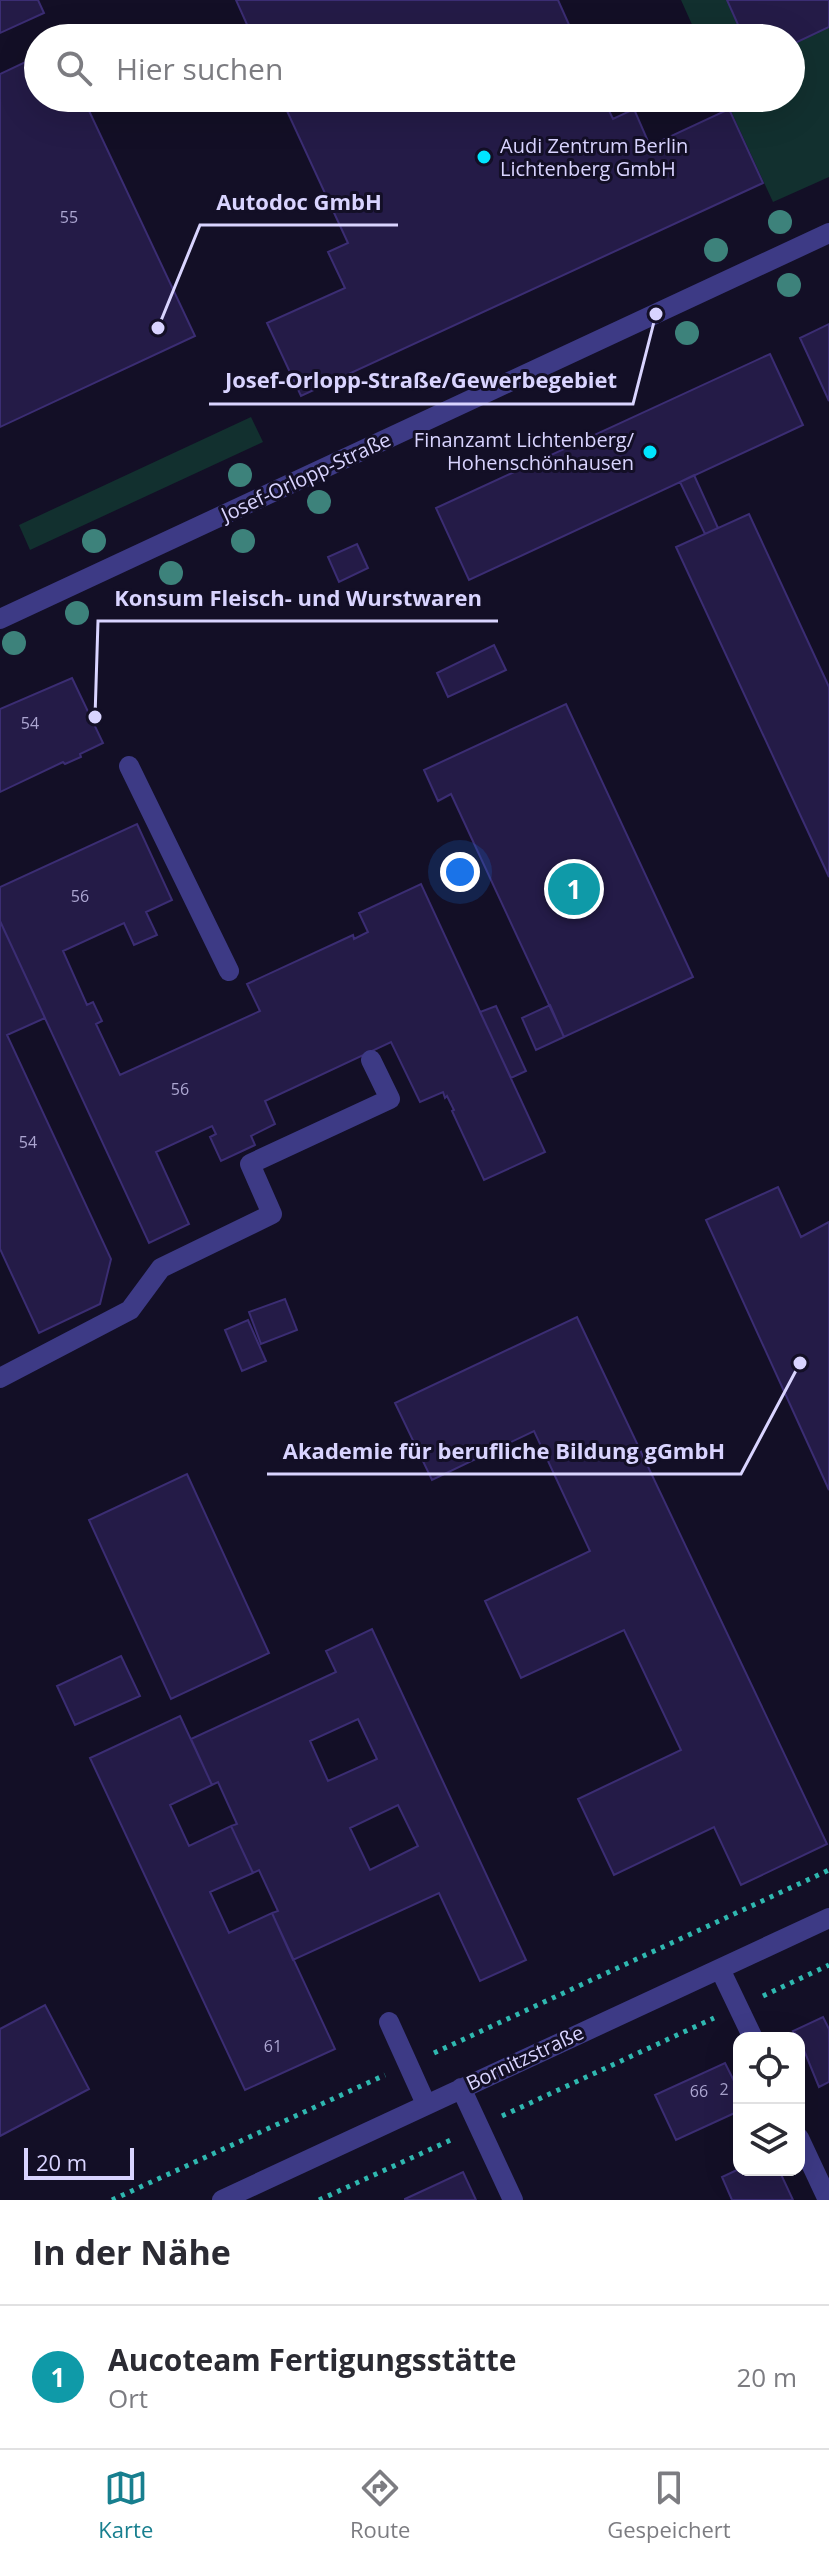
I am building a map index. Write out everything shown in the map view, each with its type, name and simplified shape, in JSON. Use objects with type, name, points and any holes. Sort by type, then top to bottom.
[{"type":"street","name":"Josef-Orlopp-Straße","points":[[0,619],[829,233]]},
{"type":"street","points":[[129,766],[229,971]]},
{"type":"street","points":[[0,1378],[130,1310],[161,1268],[272,1214],[250,1164],[390,1099],[371,1060]]},
{"type":"street","name":"Bornitzstraße","points":[[222,2200],[829,1918]]},
{"type":"street","points":[[720,1969],[750,2032]]},
{"type":"street","points":[[389,2022],[426,2104]]},
{"type":"street","points":[[461,2088],[513,2200]]},
{"type":"street","points":[[805,2151],[828,2200]]},
{"type":"path","points":[[112,2200],[829,1870]]},
{"type":"path","points":[[319,2200],[829,1965]]},
{"type":"green space","points":[[681,0],[727,0],[738,24],[692,24]]},
{"type":"green space","points":[[829,27],[829,177],[773,202],[731,112],[805,112],[805,38]]},
{"type":"green space","points":[[251,417],[263,442],[30,550],[19,525]]},
{"type":"building","points":[[0,0],[38,0],[44,13],[0,33]]},
{"type":"building","points":[[236,0],[558,0],[569,24],[247,24]]},
{"type":"building","points":[[727,0],[829,0],[829,27],[805,38],[805,24],[738,24]]},
{"type":"building","points":[[24,63],[24,112],[90,112],[195,336],[0,427],[0,74]]},
{"type":"building","points":[[287,112],[610,112],[613,119],[635,112],[650,146],[723,112],[730,112],[763,183],[301,396],[267,323],[345,288],[328,252],[348,243]]},
{"type":"building","points":[[829,324],[829,401],[800,338]]},
{"type":"building","name":"Finanzamt Lichtenberg/ Hohenschönhausen","points":[[770,354],[803,425],[469,580],[436,508]]},
{"type":"building","points":[[694,475],[718,528],[705,534],[680,482]]},
{"type":"building","points":[[749,514],[829,687],[829,877],[676,547]]},
{"type":"building","points":[[357,544],[368,568],[339,582],[328,557]]},
{"type":"building","points":[[494,645],[506,670],[448,697],[437,673]]},
{"type":"building","points":[[72,678],[103,743],[80,754],[81,757],[65,764],[63,762],[0,792],[0,709]]},
{"type":"building","points":[[566,704],[693,977],[564,1037],[451,794],[438,801],[424,770]]},
{"type":"building","points":[[137,824],[172,900],[146,912],[157,935],[134,945],[124,923],[63,951],[87,1005],[93,1002],[102,1021],[96,1024],[120,1075],[260,1011],[247,984],[353,935],[354,939],[368,932],[359,913],[421,884],[545,1152],[484,1180],[447,1096],[445,1098],[443,1092],[420,1102],[391,1042],[265,1101],[275,1124],[251,1136],[255,1145],[221,1161],[210,1137],[216,1134],[212,1126],[156,1152],[189,1224],[149,1243],[0,921],[0,887]]},
{"type":"building","points":[[0,921],[45,1018],[7,1035],[111,1259],[100,1304],[39,1333],[0,1249]]},
{"type":"building","points":[[550,1005],[564,1037],[536,1050],[522,1018]]},
{"type":"building","points":[[496,1006],[526,1071],[511,1078],[480,1012]]},
{"type":"building","points":[[778,1187],[801,1237],[829,1222],[829,1490],[706,1220]]},
{"type":"building","points":[[285,1299],[297,1330],[261,1344],[249,1312]]},
{"type":"building","points":[[577,1317],[827,1844],[741,1885],[714,1827],[614,1875],[578,1799],[681,1750],[624,1630],[521,1678],[485,1601],[590,1551],[534,1431],[432,1480],[395,1403]]},
{"type":"building","points":[[248,1320],[266,1361],[242,1371],[225,1330]]},
{"type":"building","points":[[187,1474],[269,1653],[171,1699],[89,1520]]},
{"type":"building","points":[[372,1629],[526,1960],[480,1981],[439,1893],[293,1960],[272,1913],[278,1911],[259,1870],[253,1873],[231,1826],[237,1824],[218,1782],[212,1785],[191,1739],[336,1672],[326,1651]],"holes":[[[358,1719],[377,1759],[328,1781],[310,1741]],[[398,1805],[418,1846],[370,1870],[350,1828]]]},
{"type":"building","points":[[121,1656],[140,1696],[75,1725],[57,1686]]},
{"type":"building","points":[[180,1716],[212,1785],[170,1805],[189,1846],[231,1826],[253,1873],[210,1892],[229,1933],[272,1913],[335,2049],[245,2090],[90,1758]]},
{"type":"building","points":[[45,2005],[89,2089],[0,2136],[0,2029]]},
{"type":"building","points":[[823,2017],[829,2029],[829,2082],[819,2087],[805,2053],[805,2032],[793,2031]]},
{"type":"building","points":[[725,2063],[733,2079],[733,2114],[676,2140],[655,2095]]},
{"type":"building","points":[[463,2172],[476,2200],[405,2200],[405,2199]]},
{"type":"building","points":[[733,2172],[733,2176],[782,2176],[793,2200],[732,2200],[722,2177]]},
{"type":"place","name":"Audi Zentrum Berlin Lichtenberg GmbH","points":[[484,157]]},
{"type":"place","name":"Josef-Orlopp-Straße/Gewerbegebiet","points":[[656,314]]},
{"type":"place","name":"Autodoc GmbH","points":[[158,328]]},
{"type":"place","name":"Finanzamt Lichtenberg/ Hohenschönhausen","points":[[650,452]]},
{"type":"place","name":"Konsum Fleisch- und Wurstwaren","points":[[95,717]]},
{"type":"place","name":"Aucoteam Fertigungsstätte","points":[[574,889]]},
{"type":"place","name":"Akademie für berufliche Bildung gGmbH","points":[[800,1363]]}]
